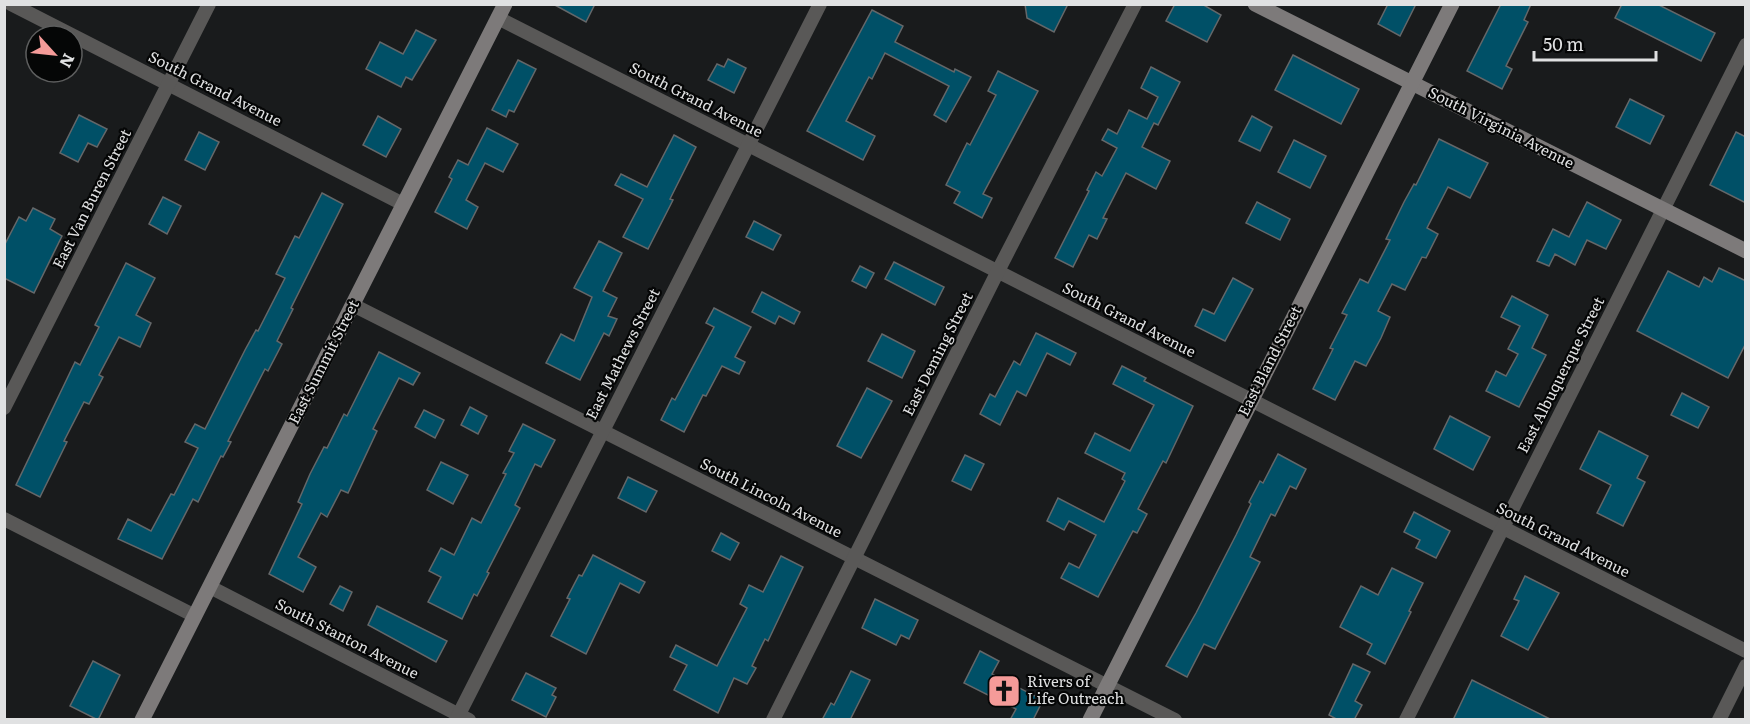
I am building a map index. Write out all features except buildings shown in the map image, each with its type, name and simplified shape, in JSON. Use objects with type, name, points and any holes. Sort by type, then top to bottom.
[{"type":"street","name":"South Grand Avenue","points":[[11,4],[403,204]]},
{"type":"street","name":"East Van Buren Street","points":[[4,408],[209,4]]},
{"type":"street","name":"East Mathews Street","points":[[461,718],[602,430],[820,4]]},
{"type":"street","name":"East Deming Street","points":[[773,720],[1135,4]]},
{"type":"street","name":"South Virginia Avenue","points":[[1255,4],[1746,251]]},
{"type":"street","name":"East Bland Street","points":[[1090,720],[1452,4]]},
{"type":"street","name":"South Grand Avenue","points":[[502,11],[748,145],[1746,651]]},
{"type":"street","name":"East Summit Street","points":[[142,720],[502,11]]},
{"type":"street","name":"East Albuquerque Street","points":[[1406,720],[1746,45]]},
{"type":"street","name":"South Lincoln Avenue","points":[[353,304],[1175,720]]},
{"type":"street","points":[[4,519],[195,616]]},
{"type":"street","name":"South Stanton Avenue","points":[[210,587],[461,718]]},
{"type":"street","points":[[1719,720],[1746,666]]},
{"type":"place","name":"Rivers of Life Outreach","points":[[1004,691]]}]
